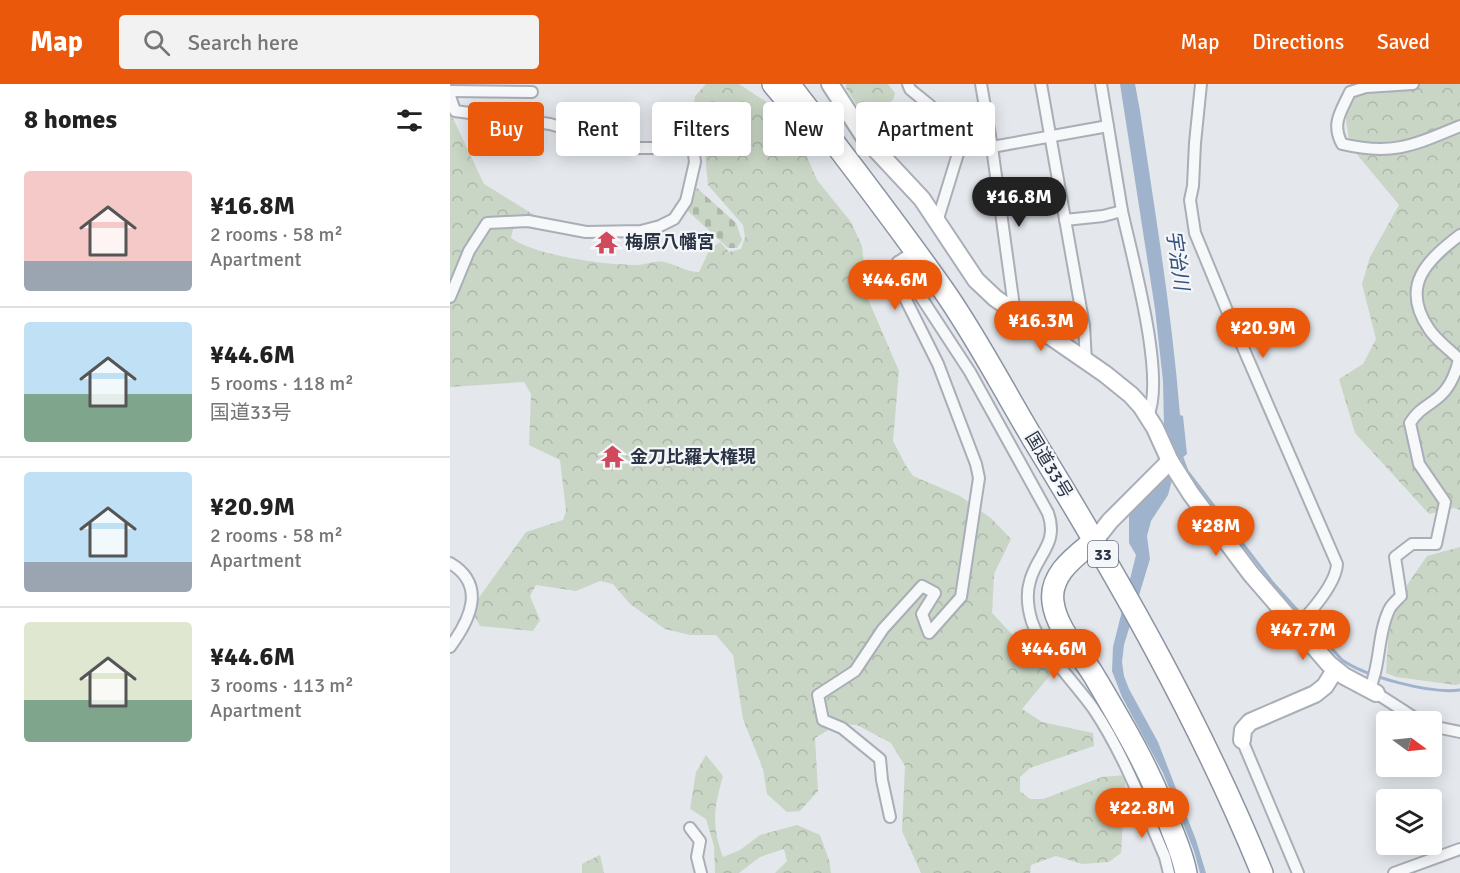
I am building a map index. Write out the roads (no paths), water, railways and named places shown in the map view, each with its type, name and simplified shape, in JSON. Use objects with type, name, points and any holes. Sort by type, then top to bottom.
[{"type":"highway","name":"33","points":[[772,84],[907,257]]},
{"type":"highway","name":"国道33号","points":[[789,84],[907,257],[944,290],[977,342],[1095,540],[1181,695],[1262,873]]},
{"type":"highway","points":[[1095,540],[1065,566],[1055,581],[1053,601],[1060,623],[1138,750],[1161,798],[1184,860],[1186,873]]},
{"type":"street","points":[[830,84],[865,138],[922,199],[976,280],[994,298],[1121,386],[1148,416],[1170,461],[1191,494],[1244,566],[1304,618],[1335,670],[1374,682],[1408,711]]},
{"type":"street","points":[[908,84],[910,89],[924,102]]},
{"type":"street","points":[[981,84],[984,102]]},
{"type":"street","points":[[1041,84],[1084,326],[1086,361]]},
{"type":"street","points":[[1101,84],[1122,212],[1145,314],[1154,376],[1155,396],[1148,416]]},
{"type":"street","points":[[1201,84],[1190,200],[1195,233],[1337,564],[1336,573],[1304,618]]},
{"type":"street","points":[[1413,84],[1366,87],[1350,92],[1337,120],[1337,134],[1342,144],[1367,150],[1390,149],[1415,145],[1460,126]]},
{"type":"street","points":[[450,91],[532,92]]},
{"type":"street","points":[[450,96],[455,111],[550,123],[633,148],[659,148],[673,141],[693,147],[695,162],[686,201],[674,219],[660,226],[641,231],[586,232],[528,221],[487,222],[469,251],[450,297]]},
{"type":"street","points":[[995,146],[1108,126]]},
{"type":"street","points":[[937,222],[957,156]]},
{"type":"street","points":[[993,156],[1016,314]]},
{"type":"street","points":[[1065,220],[1122,212]]},
{"type":"street","points":[[1374,682],[1389,609],[1401,596],[1395,557],[1412,544],[1436,544],[1445,502],[1419,464],[1410,423],[1418,412],[1444,393],[1457,369],[1459,358],[1430,331],[1420,314],[1415,294],[1420,274],[1443,248],[1460,235]]},
{"type":"street","points":[[890,817],[880,759],[842,728],[823,720],[818,695],[855,671],[883,628],[922,585],[935,593],[922,614],[929,633],[961,597],[979,478],[976,464],[938,364],[892,272],[907,257],[1048,513],[1052,523],[1052,536],[1030,578],[1028,587],[1028,603],[1032,622],[1039,636],[1093,709],[1125,762],[1165,857],[1169,873]]},
{"type":"street","points":[[1095,540],[1118,513],[1170,461]]},
{"type":"street","points":[[450,563],[463,572],[472,591],[472,608],[464,628],[450,647]]},
{"type":"street","points":[[1298,873],[1242,740],[1243,730],[1250,722],[1315,694],[1325,686],[1335,670]]},
{"type":"street","points":[[1442,728],[1460,732]]},
{"type":"street","points":[[690,828],[700,841],[698,857],[701,873]]},
{"type":"street","points":[[1394,873],[1460,849]]},
{"type":"water","name":"宇治川","points":[[1120,84],[1135,84],[1140,111],[1163,263],[1180,415],[1183,416],[1187,454],[1177,462],[1168,495],[1151,521],[1147,536],[1150,559],[1124,645],[1122,662],[1129,689],[1158,742],[1196,840],[1206,873],[1200,873],[1194,851],[1163,773],[1122,697],[1112,671],[1113,647],[1136,555],[1129,543],[1129,509],[1155,485],[1164,427],[1163,381],[1155,309]]},
{"type":"waterway","points":[[1181,455],[1187,471],[1272,582],[1342,660],[1399,683],[1447,691],[1460,690]]},
{"type":"place","name":"梅原八幡宮","points":[[607,242]]},
{"type":"place","name":"金刀比羅大権現","points":[[612,457]]}]
